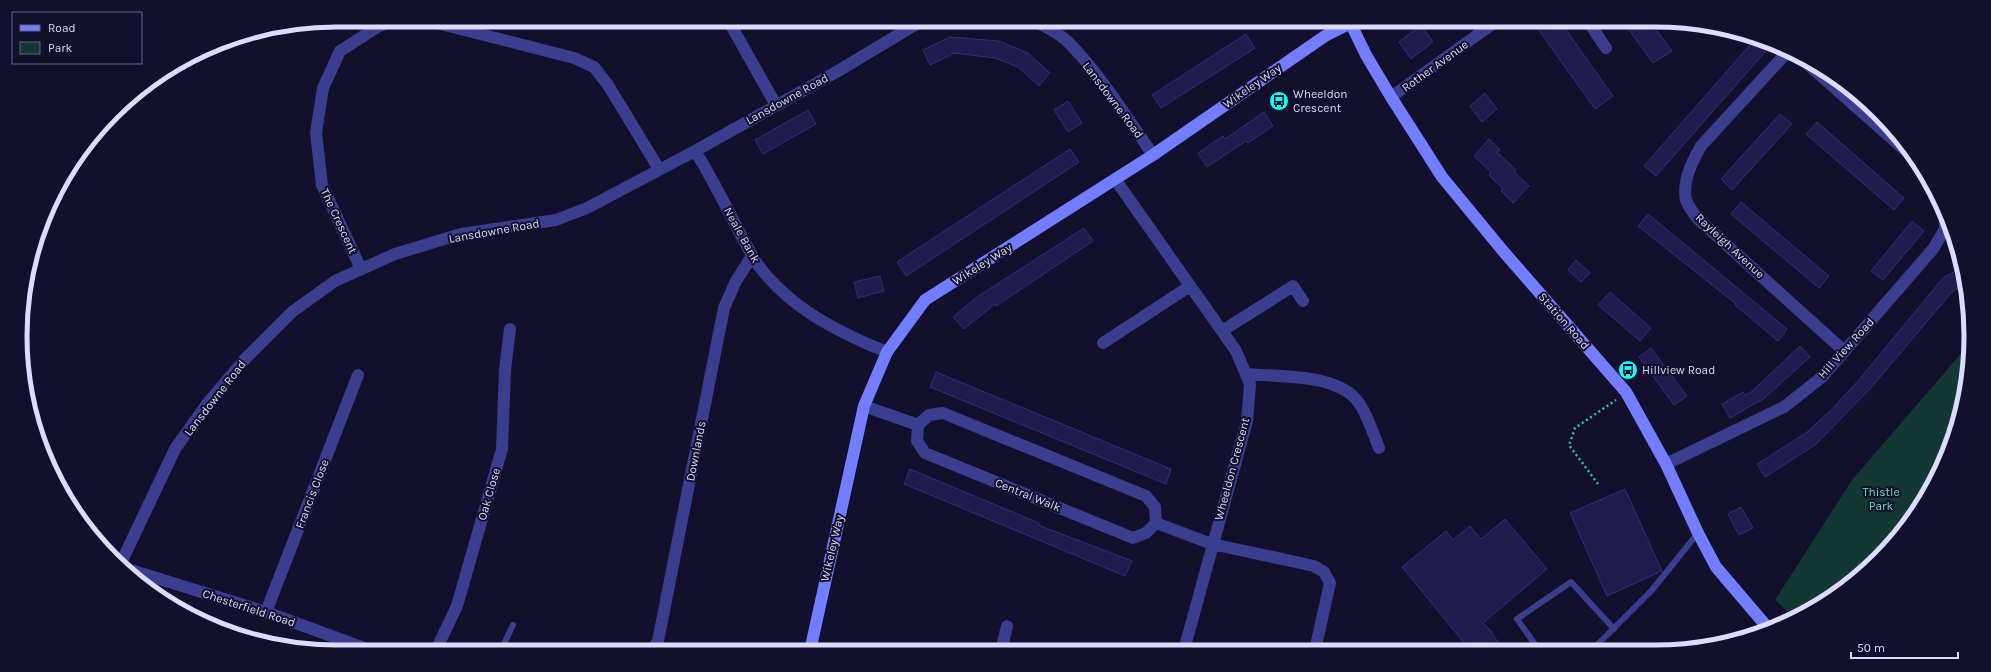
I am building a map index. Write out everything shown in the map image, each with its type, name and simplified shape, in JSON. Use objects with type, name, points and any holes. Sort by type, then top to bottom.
[{"type":"street","name":"The Crescent","points":[[362,269],[322,185],[316,133],[323,88],[340,51],[377,27]]},
{"type":"street","points":[[452,27],[574,58],[594,67],[608,85],[659,169]]},
{"type":"street","points":[[732,27],[776,105]]},
{"type":"street","name":"Lansdowne Road","points":[[123,559],[175,449],[207,404],[246,358],[292,312],[335,281],[395,254],[461,234],[556,220],[587,208],[695,151],[911,27]]},
{"type":"street","name":"Lansdowne Road","points":[[1046,27],[1070,44],[1098,78],[1153,155]]},
{"type":"street","name":"Wikeley Way","points":[[811,645],[864,406],[887,352],[925,300],[1116,180],[1325,36],[1341,27]]},
{"type":"street","name":"Station Road","points":[[1353,27],[1391,97],[1442,177],[1503,251],[1626,392],[1666,464],[1698,533],[1716,567],[1765,624]]},
{"type":"street","name":"Rother Avenue","points":[[1391,97],[1488,27]]},
{"type":"street","points":[[1592,27],[1606,48]]},
{"type":"street","name":"Rayleigh Avenue","points":[[1784,56],[1701,146],[1691,164],[1686,184],[1686,201],[1698,219],[1844,351]]},
{"type":"street","points":[[1818,73],[1893,140]]},
{"type":"street","name":"Neale Bank","points":[[695,151],[711,176],[752,256],[758,265],[789,298],[821,321],[854,339],[887,352]]},
{"type":"street","name":"Wheeldon Crescent","points":[[1116,180],[1236,351],[1250,384],[1247,421],[1185,645]]},
{"type":"street","name":"Hill View Road","points":[[1666,464],[1784,407],[1822,377],[1933,248],[1945,229]]},
{"type":"street","name":"Downlands","points":[[656,645],[658,641],[724,308],[736,281],[752,256]]},
{"type":"street","points":[[1103,343],[1190,286]]},
{"type":"street","points":[[1222,331],[1293,286],[1303,300]]},
{"type":"street","name":"Oak Close","points":[[438,645],[457,606],[502,449],[504,370],[510,329]]},
{"type":"street","points":[[1246,374],[1323,380],[1340,386],[1358,402],[1379,448]]},
{"type":"street","name":"Francis Close","points":[[266,612],[358,375]]},
{"type":"street","points":[[864,406],[918,425],[929,415],[943,413],[1146,496],[1155,507],[1156,523],[1212,544],[1314,566],[1324,572],[1330,583],[1316,645]]},
{"type":"street","name":"Central Walk","points":[[918,425],[917,441],[925,453],[932,456],[1133,538],[1146,533],[1156,523]]},
{"type":"street","name":"Chesterfield Road","points":[[136,571],[266,612],[356,645]]},
{"type":"street","points":[[1002,645],[1007,626]]},
{"type":"lane","points":[[1597,645],[1652,590],[1698,533]]},
{"type":"lane","points":[[1535,645],[1517,619],[1571,582],[1614,629]]},
{"type":"lane","points":[[503,645],[513,625]]},
{"type":"path","points":[[1598,484],[1569,445],[1575,428],[1626,392]]},
{"type":"path","points":[[217,621],[248,632]]},
{"type":"green space","name":"Thistle Park","points":[[1963,351],[1958,396],[1948,435],[1932,473],[1912,508],[1887,540],[1859,568],[1827,593],[1810,604],[1790,614],[1775,600],[1852,480]]},
{"type":"building","points":[[1418,27],[1422,27],[1433,42],[1411,59],[1399,42]]},
{"type":"building","points":[[1536,27],[1564,27],[1613,96],[1595,109]]},
{"type":"building","points":[[1627,27],[1654,27],[1672,51],[1653,63]]},
{"type":"building","points":[[1246,34],[1255,48],[1161,108],[1152,95]]},
{"type":"building","points":[[950,37],[999,41],[1028,53],[1050,73],[1039,86],[1018,67],[995,58],[954,53],[930,65],[923,50]]},
{"type":"building","points":[[1752,42],[1768,49],[1656,176],[1644,166]]},
{"type":"building","points":[[1485,93],[1497,109],[1482,122],[1470,106]]},
{"type":"building","points":[[1068,101],[1082,123],[1068,132],[1054,110]]},
{"type":"building","points":[[808,110],[816,124],[763,154],[755,140]]},
{"type":"building","points":[[1264,112],[1273,126],[1248,143],[1246,141],[1207,167],[1198,153],[1223,136],[1225,139]]},
{"type":"building","points":[[1780,114],[1792,124],[1732,190],[1721,179]]},
{"type":"building","points":[[1817,122],[1904,198],[1894,210],[1806,134]]},
{"type":"building","points":[[1489,139],[1500,150],[1497,152],[1516,170],[1514,172],[1529,186],[1513,203],[1501,191],[1503,189],[1489,175],[1491,172],[1474,156]]},
{"type":"building","points":[[1070,149],[1079,162],[906,276],[897,262]]},
{"type":"building","points":[[1741,202],[1829,276],[1819,288],[1731,214]]},
{"type":"building","points":[[1648,214],[1787,329],[1778,341],[1735,305],[1736,304],[1638,226]]},
{"type":"building","points":[[1912,221],[1924,231],[1883,280],[1871,271]]},
{"type":"building","points":[[1084,228],[1093,241],[996,306],[995,304],[964,329],[953,317],[977,297]]},
{"type":"building","points":[[1576,260],[1590,273],[1581,282],[1568,270]]},
{"type":"building","points":[[1957,270],[1960,287],[1952,292],[1870,389],[1815,445],[1765,477],[1757,464],[1806,433],[1830,411],[1858,381],[1943,278]]},
{"type":"building","points":[[880,276],[884,291],[858,298],[854,282]]},
{"type":"building","points":[[1610,292],[1651,328],[1640,341],[1598,305]]},
{"type":"building","points":[[1800,346],[1810,357],[1760,402],[1759,401],[1730,418],[1722,404],[1743,392],[1745,395],[1750,393]]},
{"type":"building","points":[[1651,348],[1687,396],[1674,405],[1639,357]]},
{"type":"building","points":[[936,372],[1171,469],[1166,484],[930,387]]},
{"type":"building","points":[[910,469],[1039,523],[1038,525],[1132,561],[1125,576],[904,484]]},
{"type":"building","points":[[1625,489],[1662,571],[1607,596],[1570,513]]},
{"type":"building","points":[[1741,507],[1753,528],[1739,535],[1728,514]]},
{"type":"building","points":[[1505,519],[1547,569],[1483,623],[1490,630],[1500,645],[1466,645],[1402,567],[1446,531],[1453,540],[1470,526],[1481,539]]},
{"type":"place","name":"Wheeldon Crescent","points":[[1279,101]]},
{"type":"place","name":"Hillview Road","points":[[1628,370]]}]
